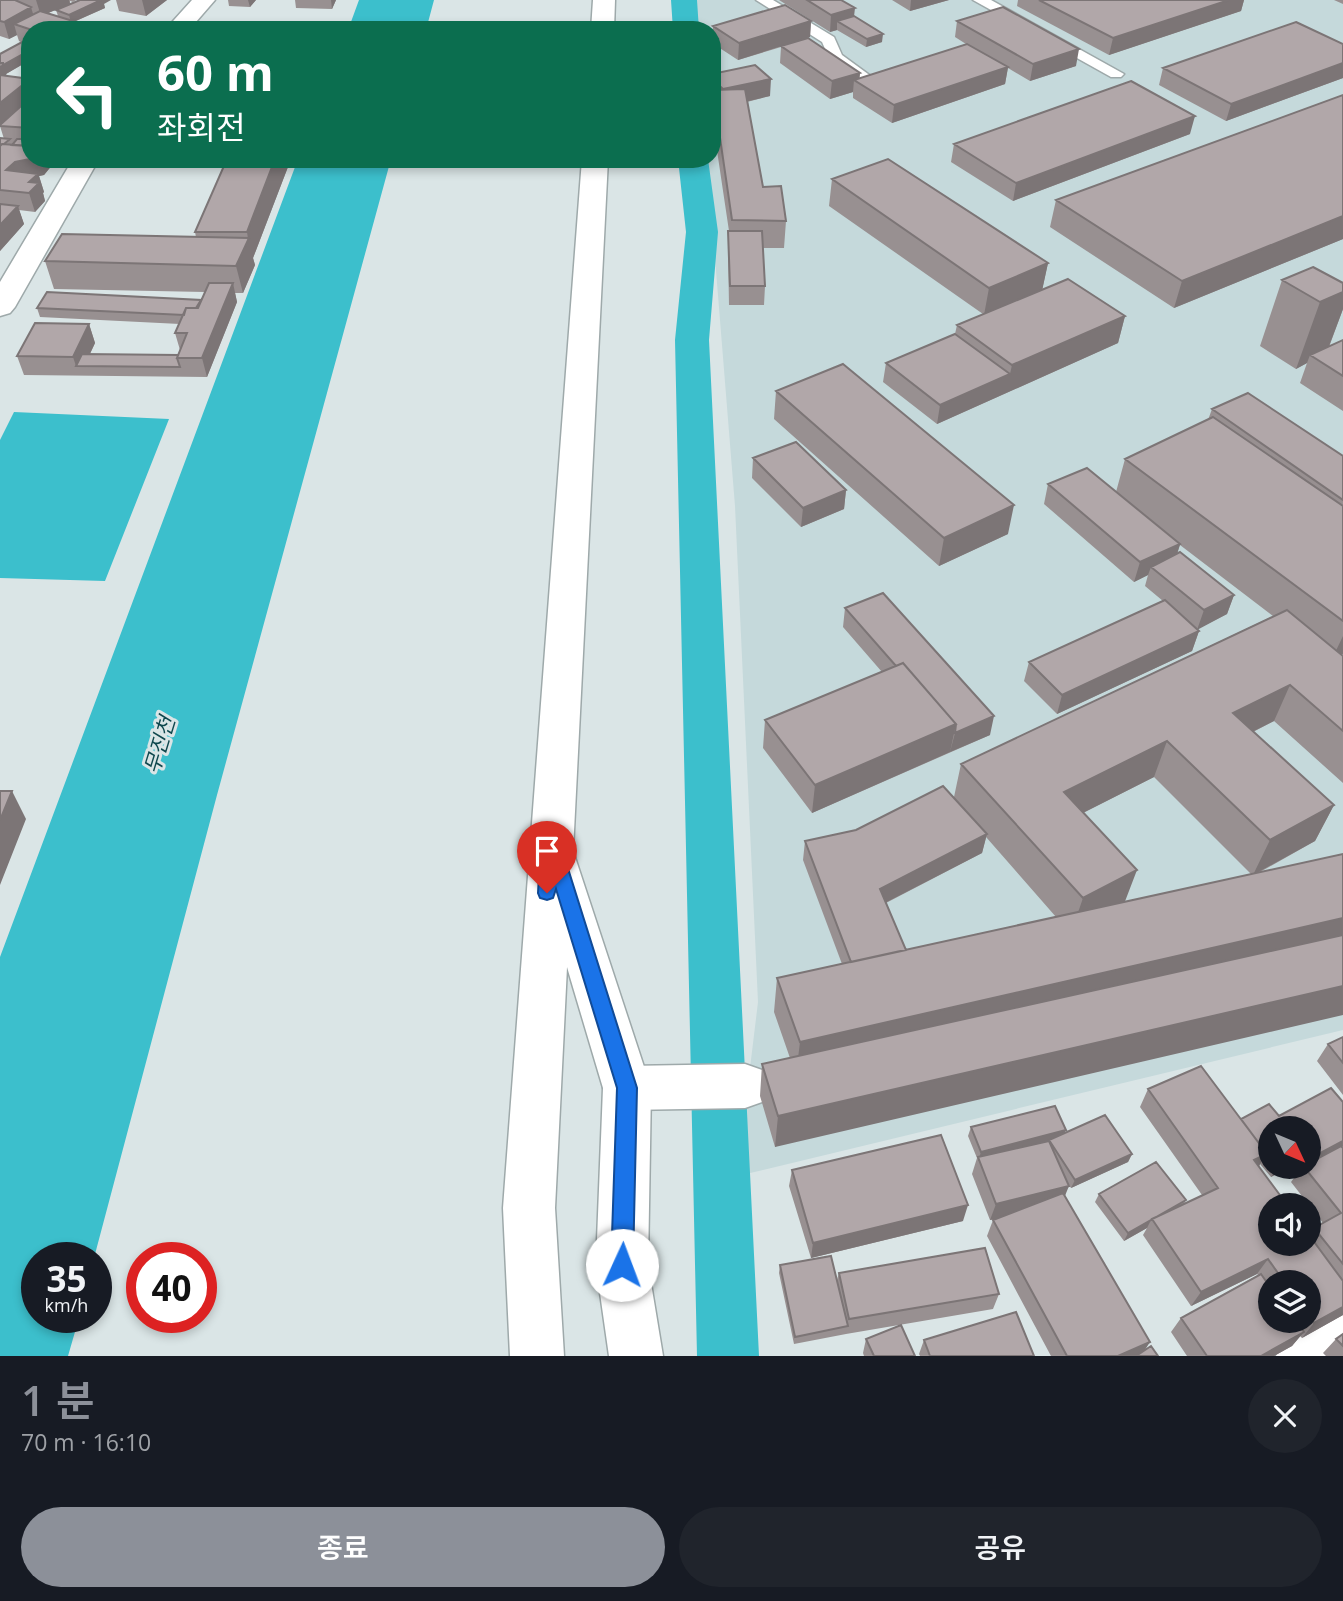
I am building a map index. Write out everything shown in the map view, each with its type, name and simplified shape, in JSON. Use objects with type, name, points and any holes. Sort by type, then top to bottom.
[{"type":"street","points":[[184,21],[204,0]]},
{"type":"street","points":[[603,21],[604,0]]},
{"type":"street","points":[[0,307],[81,168]]},
{"type":"street","points":[[537,1356],[528,1208],[593,168]]},
{"type":"street","points":[[550,840],[645,1087],[622,1265],[636,1356]]},
{"type":"street","points":[[645,1087],[745,1086]]},
{"type":"street","points":[[1303,1356],[1343,1323]]},
{"type":"lane","points":[[763,0],[829,40],[835,57],[871,82]]},
{"type":"lane","points":[[980,0],[1116,74]]},
{"type":"shaded area","points":[[695,0],[1343,0],[1343,1030],[746,1174],[743,1126],[758,1002],[735,506],[708,168],[721,168],[721,21],[697,21]]},
{"type":"water","points":[[359,0],[434,0],[428,21],[351,21]]},
{"type":"water","name":"무진천","points":[[295,168],[389,168],[98,1242],[21,1242],[21,1333],[75,1333],[68,1356],[0,1356],[0,957]]},
{"type":"water","points":[[14,412],[169,419],[105,581],[0,578],[0,440]]},
{"type":"building","points":[[0,0],[15,0],[31,7],[4,22],[0,21]]},
{"type":"building","points":[[80,0],[101,0],[69,15],[56,10]]},
{"type":"building","points":[[807,0],[841,0],[855,8],[831,15]]},
{"type":"building","points":[[1039,0],[1229,0],[1113,38]]},
{"type":"building","points":[[785,5],[811,21],[739,43],[721,31],[721,24]]},
{"type":"building","points":[[1003,7],[1079,49],[1033,64],[957,21]]},
{"type":"building","points":[[40,11],[73,21],[21,21],[21,26],[14,24]]},
{"type":"building","points":[[854,16],[883,34],[867,39],[837,21]]},
{"type":"building","points":[[1296,22],[1343,44],[1343,63],[1231,104],[1163,68]]},
{"type":"building","points":[[808,38],[860,73],[832,81],[781,46]]},
{"type":"building","points":[[21,43],[21,55],[3,65],[0,63],[0,54]]},
{"type":"building","points":[[967,44],[1008,67],[894,105],[854,80]]},
{"type":"building","points":[[755,65],[771,79],[723,89],[721,72]]},
{"type":"building","points":[[0,75],[21,78],[21,86],[0,103]]},
{"type":"building","points":[[1131,81],[1195,116],[1016,183],[954,144]]},
{"type":"building","points":[[745,89],[763,187],[781,186],[786,221],[732,220],[721,145],[721,90]]},
{"type":"building","points":[[1343,95],[1343,216],[1182,281],[1056,200]]},
{"type":"building","points":[[21,106],[21,127],[0,125]]},
{"type":"building","points":[[0,138],[10,139],[0,146]]},
{"type":"building","points":[[17,139],[21,139],[21,146],[12,145]]},
{"type":"building","points":[[21,145],[21,161],[15,162],[6,170],[38,174],[29,182],[39,183],[29,193],[0,190],[0,146]]},
{"type":"building","points":[[888,159],[1048,263],[989,288],[832,179]]},
{"type":"building","points":[[223,168],[272,168],[247,232],[195,232]]},
{"type":"building","points":[[0,204],[18,206],[0,225]]},
{"type":"building","points":[[728,231],[762,231],[765,286],[730,286]]},
{"type":"building","points":[[62,234],[249,238],[236,266],[45,261]]},
{"type":"building","points":[[1313,267],[1343,283],[1343,292],[1320,302],[1282,280]]},
{"type":"building","points":[[1068,279],[1125,316],[1012,365],[957,325]]},
{"type":"building","points":[[209,283],[233,283],[202,358],[177,358],[187,333],[175,333],[186,308],[198,308]]},
{"type":"building","points":[[47,292],[201,300],[196,308],[186,308],[184,315],[37,308]]},
{"type":"building","points":[[35,323],[89,324],[73,357],[17,356]]},
{"type":"building","points":[[955,334],[1010,374],[940,405],[886,363]]},
{"type":"building","points":[[1343,340],[1343,376],[1310,355]]},
{"type":"building","points":[[82,354],[178,355],[180,367],[76,366]]},
{"type":"building","points":[[843,364],[1014,505],[944,538],[776,391]]},
{"type":"building","points":[[1248,393],[1343,456],[1343,500],[1212,409]]},
{"type":"building","points":[[1213,417],[1343,506],[1343,621],[1125,459]]},
{"type":"building","points":[[796,442],[846,490],[803,508],[753,458]]},
{"type":"building","points":[[1087,468],[1180,544],[1140,562],[1048,484]]},
{"type":"building","points":[[1180,552],[1234,595],[1204,610],[1151,567]]},
{"type":"building","points":[[883,593],[994,716],[955,733],[956,724],[903,663],[896,666],[845,608]]},
{"type":"building","points":[[1165,600],[1199,631],[1062,695],[1029,662]]},
{"type":"building","points":[[1287,610],[1343,656],[1343,731],[1290,685],[1233,713],[1334,805],[1270,840],[1167,741],[1064,792],[1137,870],[1083,898],[961,764]]},
{"type":"building","points":[[903,663],[956,724],[815,785],[765,720]]},
{"type":"building","points":[[943,786],[987,834],[880,889],[906,950],[851,962],[805,841],[856,830]]},
{"type":"building","points":[[0,791],[12,791],[0,820]]},
{"type":"building","points":[[1343,854],[1343,918],[800,1042],[777,978]]},
{"type":"building","points":[[1343,935],[1343,986],[778,1116],[762,1064]]},
{"type":"building","points":[[1343,1037],[1343,1063],[1328,1044]]},
{"type":"building","points":[[1201,1066],[1258,1142],[1258,1158],[1254,1160],[1258,1165],[1258,1180],[1269,1180],[1278,1193],[1258,1193],[1258,1256],[1321,1256],[1321,1251],[1343,1281],[1343,1307],[1321,1319],[1321,1270],[1276,1270],[1268,1259],[1201,1292],[1152,1219],[1218,1188],[1148,1089]]},
{"type":"building","points":[[1331,1088],[1343,1102],[1343,1141],[1321,1153],[1321,1116],[1279,1116]]},
{"type":"building","points":[[1269,1104],[1279,1116],[1258,1116],[1258,1142],[1241,1119]]},
{"type":"building","points":[[1055,1106],[1066,1130],[981,1152],[971,1127]]},
{"type":"building","points":[[1105,1115],[1132,1154],[1075,1180],[1049,1140]]},
{"type":"building","points":[[941,1135],[968,1205],[813,1243],[792,1170]]},
{"type":"building","points":[[1049,1141],[1069,1186],[996,1204],[978,1157]]},
{"type":"building","points":[[1341,1146],[1343,1148],[1343,1264],[1321,1237],[1321,1224],[1341,1213],[1314,1180],[1321,1180],[1321,1157]]},
{"type":"building","points":[[1156,1162],[1186,1200],[1128,1233],[1099,1194]]},
{"type":"building","points":[[1063,1193],[1150,1342],[1118,1356],[1067,1356],[993,1220]]},
{"type":"building","points":[[985,1248],[999,1294],[849,1319],[839,1273]]},
{"type":"building","points":[[831,1256],[848,1326],[795,1337],[780,1265]]},
{"type":"building","points":[[1258,1276],[1258,1333],[1302,1333],[1261,1356],[1207,1356],[1181,1318]]},
{"type":"building","points":[[1016,1312],[1034,1356],[930,1356],[924,1340]]},
{"type":"building","points":[[901,1325],[915,1356],[874,1356],[866,1339]]},
{"type":"building","points":[[1343,1334],[1343,1346],[1336,1339]]},
{"type":"building","points":[[1151,1346],[1158,1356],[1136,1356]]},
{"type":"waterway","points":[[684,0],[685,21]]},
{"type":"waterway","points":[[694,168],[702,232],[692,340],[728,1356]]},
{"type":"route","points":[[547,893],[550,840],[627,1088],[622,1265]]}]
